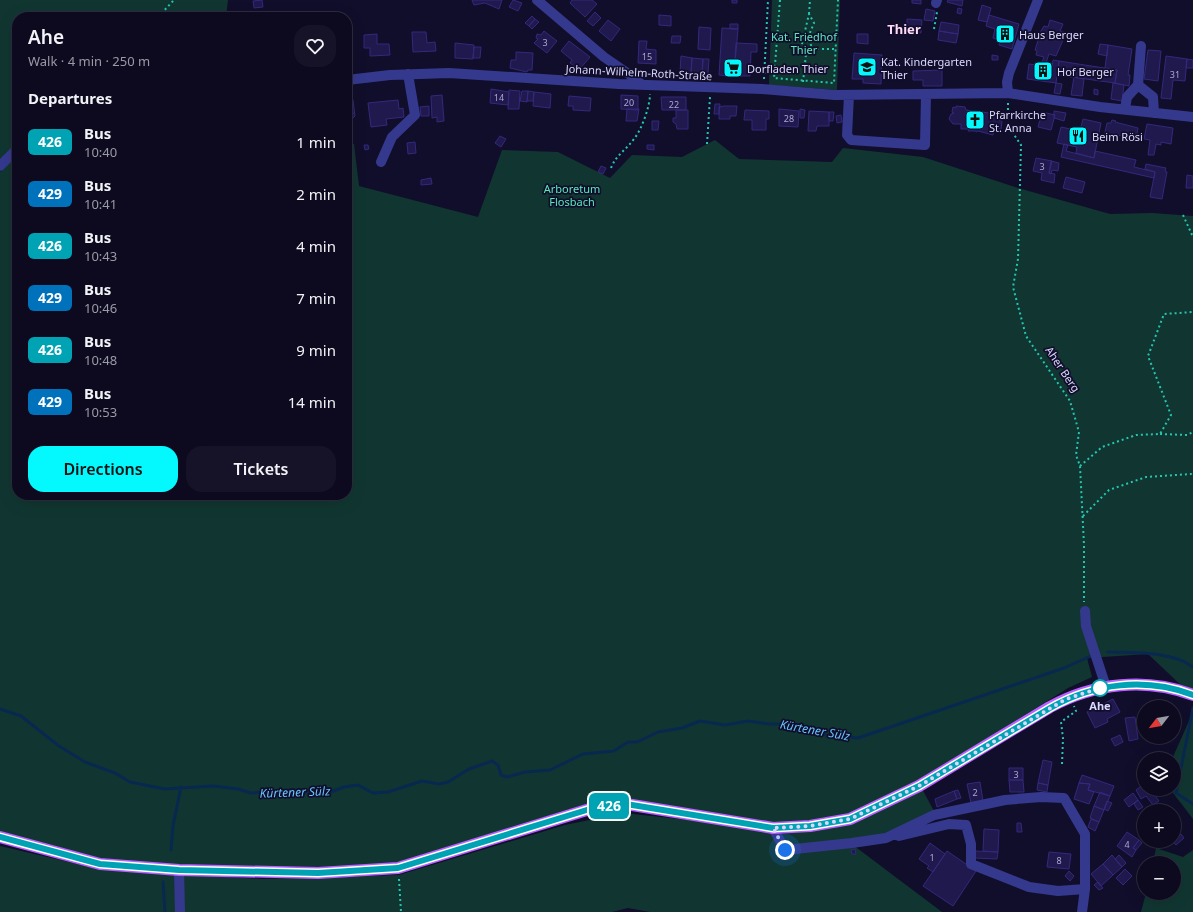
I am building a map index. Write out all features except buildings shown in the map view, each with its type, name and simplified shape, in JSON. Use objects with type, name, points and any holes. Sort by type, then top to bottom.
[{"type":"main road","points":[[0,837],[100,864],[179,870],[318,873],[398,868],[590,809],[626,804],[773,828],[810,826],[850,819],[919,786],[1070,697],[1106,687],[1145,685],[1182,691],[1193,696]]},
{"type":"street","points":[[538,0],[604,57],[646,85]]},
{"type":"street","points":[[1008,93],[1007,82],[1009,73],[1037,0]]},
{"type":"street","points":[[1125,109],[1127,96],[1138,85],[1141,46]]},
{"type":"street","name":"Johann-Wilhelm-Roth-Straße","points":[[352,80],[408,74],[449,73],[646,85],[764,89],[803,93],[849,95],[1008,93],[1193,117]]},
{"type":"street","points":[[381,162],[392,137],[415,116],[408,74]]},
{"type":"street","points":[[1138,85],[1153,97],[1154,113]]},
{"type":"street","points":[[849,95],[847,135],[852,140],[925,145],[926,94]]},
{"type":"street","points":[[0,166],[12,154]]},
{"type":"street","points":[[1085,610],[1086,626],[1106,687]]},
{"type":"street","points":[[886,838],[934,815],[1005,800],[1041,797],[1064,798],[1084,834],[1085,889],[1082,912]]},
{"type":"street","points":[[773,828],[785,850],[892,838],[949,824],[966,825],[970,844],[971,864],[1028,887],[1058,891],[1085,889]]},
{"type":"street","points":[[179,870],[180,912]]},
{"type":"path","points":[[163,12],[174,0]]},
{"type":"path","points":[[764,89],[768,0]]},
{"type":"path","points":[[780,0],[774,78],[834,82],[838,0]]},
{"type":"path","points":[[806,54],[801,48],[801,43],[809,14],[810,0]]},
{"type":"path","points":[[934,28],[937,1]]},
{"type":"path","points":[[809,14],[814,23],[807,40],[812,45],[812,49]]},
{"type":"path","points":[[803,93],[806,54],[812,49],[835,50]]},
{"type":"path","points":[[611,168],[615,158],[635,138],[649,106],[646,85]]},
{"type":"path","points":[[707,144],[710,88]]},
{"type":"path","name":"Aher Berg","points":[[1008,93],[1008,126],[1021,146],[1018,258],[1013,287],[1026,336],[1070,401],[1079,432],[1076,455],[1080,466],[1083,516],[1085,610]]},
{"type":"path","points":[[1183,215],[1193,237]]},
{"type":"path","points":[[1160,434],[1171,415],[1148,356],[1164,314],[1193,312]]},
{"type":"path","points":[[1080,466],[1102,447],[1136,435],[1187,435],[1193,432]]},
{"type":"path","points":[[1083,516],[1109,490],[1146,477],[1192,474],[1193,476]]},
{"type":"path","points":[[1062,764],[1063,738],[1060,722],[1076,711],[1070,697]]},
{"type":"path","points":[[398,868],[401,912]]},
{"type":"green space","points":[[0,0],[228,0],[227,12],[12,12],[12,149],[0,160]]},
{"type":"green space","name":"Kat. Friedhof Thier","points":[[772,0],[840,0],[837,90],[769,85]]},
{"type":"green space","name":"Arboretum Flosbach","points":[[715,140],[739,159],[832,162],[843,148],[923,157],[1018,188],[1110,214],[1152,213],[1193,216],[1193,692],[1184,688],[1148,654],[1087,658],[1092,677],[1068,688],[916,783],[849,817],[774,826],[625,802],[398,864],[317,870],[178,866],[100,860],[0,832],[0,172],[12,161],[12,500],[352,500],[352,144],[354,144],[359,186],[478,217],[502,150],[558,152],[610,178],[632,155],[682,157]]},
{"type":"green space","points":[[1193,712],[1193,819],[1175,796],[1181,796],[1181,752],[1175,752],[1179,744],[1181,744],[1181,739]]},
{"type":"green space","points":[[921,787],[935,813],[885,835],[786,848],[775,830],[809,828]]},
{"type":"green space","points":[[624,813],[772,829],[783,850],[853,845],[942,912],[650,912],[628,908],[612,912],[182,912],[181,874],[262,879],[399,875],[565,825]]},
{"type":"green space","points":[[0,846],[99,869],[177,873],[177,912],[0,912]]},
{"type":"green space","points":[[1156,848],[1180,856],[1154,856]]},
{"type":"green space","points":[[1193,850],[1193,912],[1141,912],[1144,900],[1181,900],[1181,856],[1183,857]]},
{"type":"waterway","name":"Kürtener Sülz","points":[[1108,652],[1163,655],[1174,658],[1193,667]]},
{"type":"waterway","name":"Kürtener Sülz","points":[[0,709],[21,716],[59,746],[85,762],[115,773],[130,782],[165,789],[213,786],[238,789],[251,793],[294,790],[313,793],[328,793],[344,787],[358,785],[373,793],[388,792],[422,781],[439,784],[448,782],[469,769],[492,761],[498,765],[501,775],[507,777],[525,772],[550,770],[583,754],[614,751],[628,742],[637,742],[658,732],[682,728],[700,721],[725,725],[748,721],[769,724],[792,724],[826,735],[858,738],[1064,668],[1093,655]]},
{"type":"waterway","name":"Kürtener Sülz","points":[[1193,708],[1176,793],[1193,804]]},
{"type":"waterway","points":[[171,850],[173,826],[181,787]]},
{"type":"waterway","points":[[163,882],[165,912]]},
{"type":"bus line","name":"426","points":[[0,837],[100,864],[179,870],[318,873],[398,868],[590,809],[626,804],[773,828],[810,826],[850,819],[919,786],[1050,708],[1066,699],[1085,692],[1106,687],[1145,685],[1164,687],[1193,695]]},
{"type":"place","name":"Haus Berger","points":[[1005,34]]},
{"type":"place","name":"Kat. Kindergarten Thier","points":[[867,67]]},
{"type":"place","name":"Dorfladen Thier","points":[[733,68]]},
{"type":"place","name":"Hof Berger","points":[[1043,71]]},
{"type":"place","name":"Pfarrkirche St. Anna","points":[[975,120]]},
{"type":"place","name":"Beim Rösi","points":[[1078,136]]},
{"type":"place","name":"Ahe","points":[[1100,688]]},
{"type":"district","name":"Thier","points":[[904,29]]},
{"type":"route","points":[[785,850],[773,828],[810,826],[850,819],[919,786],[1066,699],[1100,688]]}]
